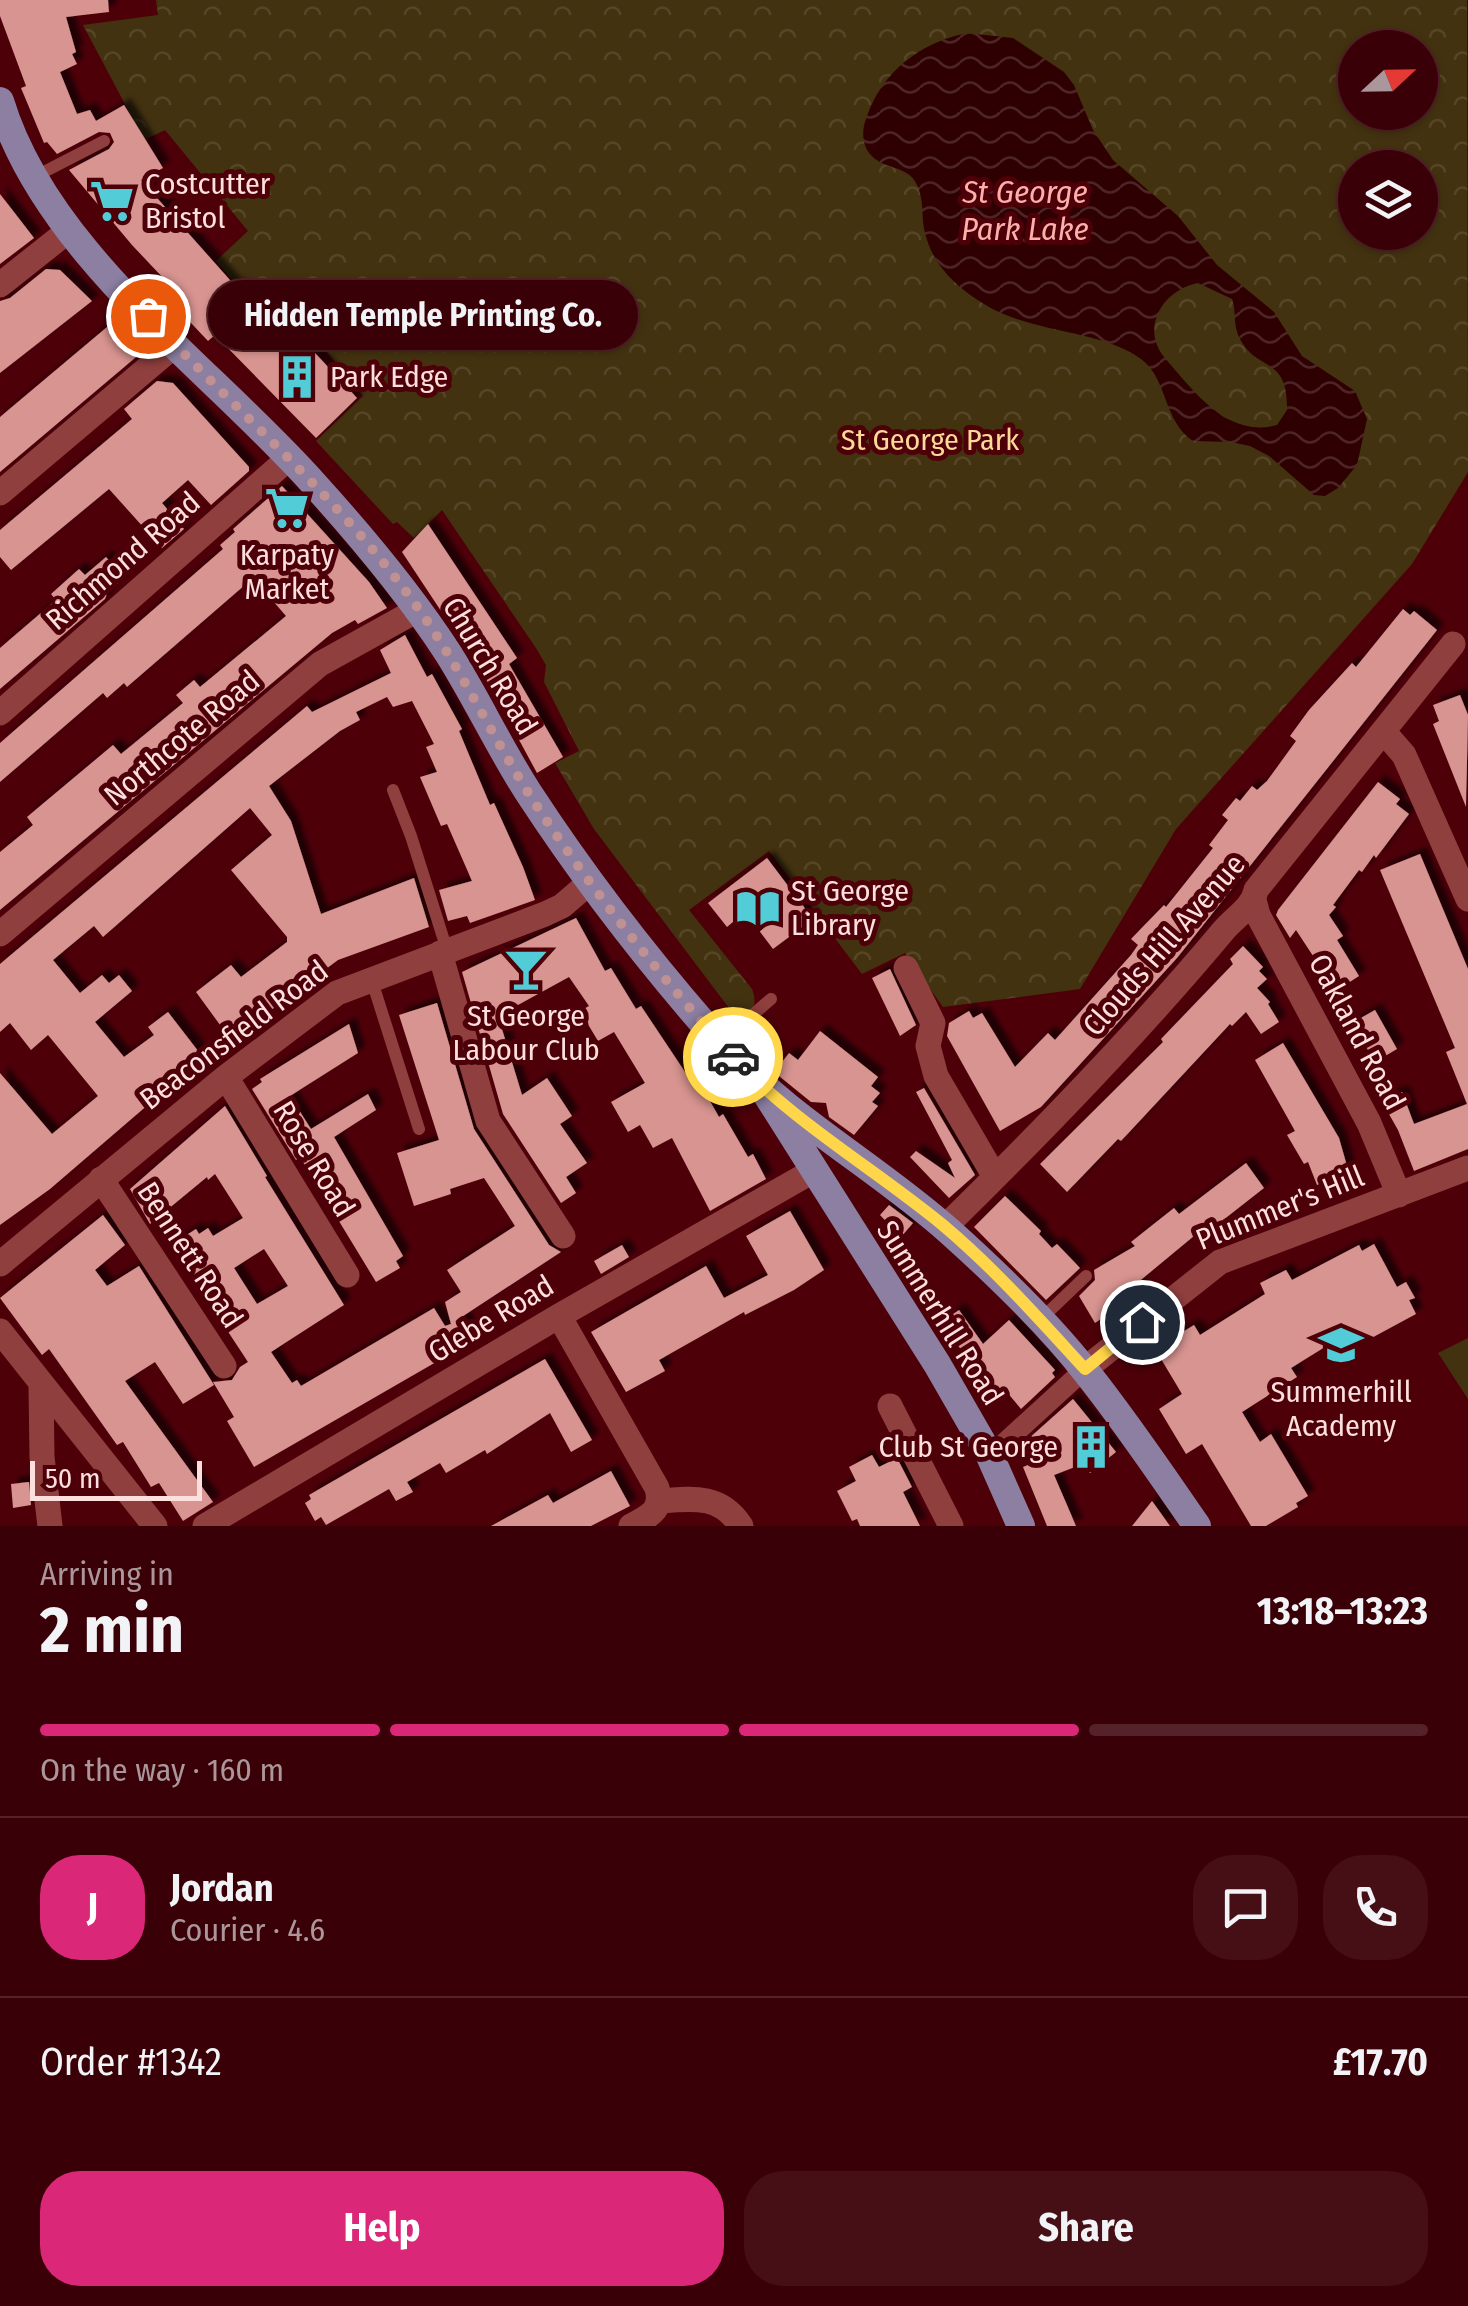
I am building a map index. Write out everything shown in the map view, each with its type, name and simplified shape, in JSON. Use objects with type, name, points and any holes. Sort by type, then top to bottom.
[{"type":"main road","name":"Church Road","points":[[0,101],[34,178],[68,231],[174,345],[289,458],[419,609],[530,795],[590,882],[720,1043],[764,1089],[945,1227],[1040,1320],[1085,1369],[1196,1526]]},
{"type":"main road","name":"Summerhill Road","points":[[764,1089],[937,1364],[990,1456],[1021,1526]]},
{"type":"main road","points":[[813,1171],[860,1162]]},
{"type":"street","points":[[0,285],[68,231]]},
{"type":"street","points":[[0,493],[174,345]]},
{"type":"street","name":"Richmond Road","points":[[0,713],[289,458]]},
{"type":"street","name":"Northcote Road","points":[[0,934],[320,664],[419,609]]},
{"type":"street","name":"Clouds Hill Avenue","points":[[945,1227],[1254,900],[1256,890],[1454,644]]},
{"type":"street","points":[[1384,732],[1404,755],[1468,899]]},
{"type":"street","name":"Beaconsfield Road","points":[[0,1264],[226,1077],[337,993],[556,910],[590,882]]},
{"type":"street","name":"Oakland Road","points":[[1254,900],[1258,915],[1369,1123],[1398,1195]]},
{"type":"street","points":[[443,952],[488,1120],[563,1236]]},
{"type":"street","points":[[906,968],[934,1023],[928,1046],[936,1076],[996,1177]]},
{"type":"street","name":"Rose Road","points":[[226,1077],[347,1275]]},
{"type":"street","name":"Plummer's Hill","points":[[1085,1369],[1220,1262],[1468,1168]]},
{"type":"street","name":"Glebe Road","points":[[205,1526],[813,1171]]},
{"type":"street","name":"Bennett Road","points":[[102,1179],[224,1366]]},
{"type":"street","points":[[559,1316],[657,1488],[661,1500],[656,1512],[631,1526]]},
{"type":"street","points":[[0,1331],[155,1526]]},
{"type":"street","points":[[990,1456],[1085,1369]]},
{"type":"street","points":[[40,1386],[42,1458],[50,1526]]},
{"type":"street","points":[[890,1406],[951,1526]]},
{"type":"street","points":[[661,1500],[700,1497],[721,1505],[741,1526]]},
{"type":"lane","points":[[34,178],[104,140]]},
{"type":"lane","points":[[393,790],[411,836],[443,952]]},
{"type":"lane","points":[[371,978],[419,1128]]},
{"type":"lane","points":[[720,1043],[772,999]]},
{"type":"lane","points":[[1040,1320],[1086,1276]]},
{"type":"green space","name":"St George Park","points":[[156,0],[1467,0],[1468,472],[1412,564],[1176,829],[1080,989],[943,1007],[905,953],[862,974],[769,851],[689,910],[752,989],[752,1008],[735,1016],[594,829],[555,763],[579,751],[544,682],[546,665],[536,648],[442,510],[414,538],[397,522],[393,524],[316,441],[363,396],[270,283],[248,299],[216,261],[248,231],[165,130],[144,140],[83,25],[158,15]]},
{"type":"green space","points":[[1468,1338],[1468,1399],[1438,1353]]},
{"type":"water","name":"St George Park Lake","points":[[967,33],[1013,38],[1064,72],[1113,160],[1178,216],[1217,265],[1274,312],[1302,356],[1355,391],[1367,419],[1357,465],[1338,488],[1325,496],[1314,495],[1269,456],[1250,446],[1193,441],[1176,423],[1156,377],[1141,359],[1106,342],[1003,314],[952,280],[930,249],[913,178],[875,159],[866,149],[863,135],[874,100],[893,73],[919,52]],"holes":[[[1198,283],[1232,299],[1240,339],[1247,350],[1283,380],[1287,410],[1277,425],[1260,427],[1229,420],[1191,388],[1157,345],[1154,334],[1158,314],[1178,291]]]},
{"type":"building","points":[[0,0],[108,0],[109,12],[66,17],[77,64],[60,72],[77,114],[90,110],[96,121],[124,105],[163,168],[141,180],[237,288],[239,285],[252,299],[259,293],[357,398],[316,438],[215,335],[208,341],[174,305],[182,298],[69,170],[109,149],[114,142],[110,133],[99,132],[57,154],[44,143],[21,88],[26,86],[0,16]]},
{"type":"building","points":[[0,194],[34,238],[0,264]]},
{"type":"building","points":[[46,269],[60,270],[92,301],[0,373],[0,301],[10,298]]},
{"type":"building","points":[[113,322],[142,352],[0,472],[0,417]]},
{"type":"building","points":[[157,381],[173,383],[249,471],[211,505],[188,480],[162,503],[184,529],[162,548],[109,489],[11,570],[0,557],[0,530],[132,419],[124,409]]},
{"type":"building","points":[[282,486],[369,582],[387,608],[332,633],[0,910],[0,852],[33,825],[27,817],[113,745],[121,754],[183,703],[176,695],[194,680],[200,687],[286,616],[253,578],[127,687],[124,683],[107,698],[103,693],[0,782],[0,743],[223,549],[220,545],[235,532],[233,529]]},
{"type":"building","points":[[428,524],[517,658],[509,664],[563,757],[537,773],[486,679],[402,552]]},
{"type":"building","points":[[106,557],[124,578],[0,689],[0,648],[56,600],[51,594],[79,569],[85,575]]},
{"type":"building","points":[[1403,609],[1410,615],[1414,611],[1437,630],[1177,958],[1041,1107],[1000,1131],[947,1036],[949,1023],[969,1011],[973,1018],[982,1013],[1015,1067],[1048,1033],[1055,1040],[1131,955],[1138,945],[1131,939],[1166,907],[1213,848],[1209,845],[1228,820],[1222,815],[1236,798],[1240,801],[1252,786],[1257,790],[1267,781],[1296,741],[1290,736],[1309,710],[1352,663],[1356,667]]},
{"type":"building","points":[[405,635],[462,729],[459,731],[490,805],[494,803],[535,900],[470,923],[467,916],[448,921],[439,890],[472,881],[447,824],[441,826],[420,777],[437,772],[426,747],[434,744],[412,701],[393,707],[387,697],[356,712],[360,720],[269,786],[291,821],[321,914],[414,878],[429,927],[338,960],[231,1040],[196,992],[231,965],[241,977],[287,942],[287,937],[231,870],[272,835],[250,808],[103,937],[94,926],[53,960],[80,993],[102,975],[109,983],[119,975],[132,991],[95,1022],[124,1057],[154,1035],[148,1027],[168,1012],[205,1060],[50,1189],[0,1225],[0,1073],[52,1134],[98,1096],[48,1035],[31,1050],[10,1023],[0,1032],[0,964],[307,706],[312,712],[391,673],[380,650]]},
{"type":"building","points":[[1460,695],[1468,715],[1466,807],[1433,724],[1439,721],[1433,705]]},
{"type":"building","points":[[1378,782],[1400,799],[1396,804],[1409,814],[1333,905],[1336,907],[1329,915],[1343,936],[1337,940],[1359,976],[1336,991],[1296,930],[1290,938],[1276,915]]},
{"type":"building","points":[[1420,854],[1468,969],[1468,1149],[1414,1171],[1381,1100],[1402,1092],[1414,1124],[1467,1104],[1446,1052],[1455,1048],[1380,870]]},
{"type":"building","name":"St George Library","points":[[767,858],[813,919],[773,949],[745,912],[727,927],[708,903]]},
{"type":"building","points":[[576,918],[605,971],[611,968],[636,1009],[641,1006],[693,1084],[698,1080],[719,1117],[723,1114],[748,1157],[753,1154],[766,1179],[710,1211],[672,1138],[653,1148],[640,1125],[628,1132],[611,1102],[645,1083],[614,1032],[598,1041],[580,1011],[589,1006],[569,977],[498,1016],[522,1095],[547,1078],[572,1116],[560,1124],[587,1163],[566,1177],[576,1193],[561,1203],[503,1114],[462,972]]},
{"type":"building","points":[[1243,946],[1263,967],[1259,971],[1267,979],[1257,988],[1270,1002],[1279,1022],[1261,1034],[1246,1012],[1230,1024],[1121,1141],[1118,1139],[1067,1192],[1040,1164],[1163,1042],[1161,1039],[1233,964],[1230,959]]},
{"type":"building","points":[[890,969],[916,1025],[900,1036],[872,978]]},
{"type":"building","points":[[437,1003],[474,1129],[549,1245],[561,1252],[454,1322],[463,1318],[476,1339],[254,1467],[227,1421],[234,1417],[213,1382],[232,1380],[248,1362],[171,1245],[196,1229],[199,1234],[208,1228],[213,1236],[243,1218],[215,1174],[150,1224],[130,1189],[225,1106],[344,1305],[271,1352],[292,1383],[297,1380],[301,1386],[434,1308],[445,1326],[451,1324],[445,1302],[461,1292],[447,1270],[515,1226],[484,1178],[414,1206],[397,1153],[439,1140],[399,1015]],"holes":[[[264,1249],[288,1286],[257,1304],[234,1268]]]},
{"type":"building","points":[[1375,1010],[1397,1049],[1375,1062],[1352,1023]]},
{"type":"building","points":[[349,1024],[358,1053],[290,1096],[311,1129],[368,1094],[376,1110],[334,1137],[403,1256],[396,1261],[400,1268],[376,1282],[300,1157],[296,1160],[252,1089],[262,1082],[260,1079]]},
{"type":"building","points":[[820,1031],[878,1077],[871,1086],[880,1093],[872,1102],[878,1106],[854,1135],[829,1117],[826,1103],[811,1102],[774,1072],[789,1053],[798,1060]]},
{"type":"building","points":[[1283,1043],[1339,1138],[1349,1173],[1317,1185],[1308,1162],[1304,1164],[1287,1135],[1295,1131],[1255,1060]]},
{"type":"building","points":[[924,1088],[975,1175],[949,1198],[910,1157],[916,1151],[955,1178],[948,1163],[952,1160],[916,1092]]},
{"type":"building","points":[[1246,1163],[1264,1188],[1204,1235],[1200,1231],[1136,1284],[1139,1289],[1122,1299],[1127,1309],[1103,1323],[1101,1319],[1095,1323],[1079,1296],[1095,1280],[1094,1270],[1135,1246],[1131,1242],[1174,1208],[1179,1214]]},
{"type":"building","points":[[1005,1196],[1041,1231],[1039,1234],[1052,1248],[1057,1244],[1080,1268],[1046,1300],[974,1227]]},
{"type":"building","points":[[889,1205],[913,1223],[901,1237],[880,1215]]},
{"type":"building","points":[[790,1211],[824,1270],[794,1290],[745,1315],[744,1312],[659,1360],[665,1371],[626,1392],[591,1332],[706,1266],[724,1298],[768,1275],[746,1236]]},
{"type":"building","points":[[103,1215],[125,1245],[95,1270],[107,1286],[139,1266],[214,1385],[183,1404],[155,1362],[125,1381],[213,1502],[183,1521],[159,1483],[151,1487],[123,1442],[117,1445],[49,1349],[42,1355],[0,1298]]},
{"type":"building","points":[[1374,1244],[1397,1287],[1406,1282],[1415,1298],[1409,1300],[1416,1314],[1353,1348],[1350,1342],[1329,1353],[1325,1347],[1291,1368],[1297,1377],[1242,1412],[1260,1442],[1271,1434],[1308,1496],[1296,1503],[1298,1507],[1266,1526],[1251,1526],[1202,1444],[1186,1454],[1159,1409],[1182,1394],[1155,1349],[1194,1325],[1200,1335],[1265,1294],[1260,1283],[1286,1270],[1292,1280],[1359,1245],[1362,1251]]},
{"type":"building","points":[[622,1245],[629,1257],[601,1274],[594,1261]]},
{"type":"building","points":[[959,1310],[983,1344],[1009,1320],[1055,1370],[1055,1377],[1021,1409],[1006,1391],[1002,1395],[979,1372],[940,1323]]},
{"type":"building","points":[[545,1359],[592,1440],[571,1452],[550,1413],[487,1454],[485,1450],[446,1473],[440,1463],[407,1482],[413,1492],[396,1501],[389,1489],[326,1525],[321,1517],[315,1521],[305,1503],[311,1499],[309,1495]]},
{"type":"building","points":[[1073,1399],[1116,1452],[1090,1473],[1083,1464],[1054,1475],[1076,1526],[1047,1526],[1023,1467],[1042,1459],[1027,1440]]},
{"type":"building","points":[[872,1455],[879,1467],[897,1458],[912,1487],[903,1492],[920,1526],[860,1526],[857,1519],[852,1521],[837,1491],[856,1481],[849,1467]]},
{"type":"building","points":[[611,1471],[630,1506],[591,1526],[491,1526],[548,1495],[553,1503]]},
{"type":"building","points":[[29,1482],[31,1505],[13,1508],[11,1484]]},
{"type":"building","points":[[1152,1501],[1170,1526],[1132,1526]]},
{"type":"way so far","points":[[148,316],[311,480],[419,609],[530,795],[590,882],[733,1057]]},
{"type":"place","name":"Costcutter Bristol","points":[[112,201]]},
{"type":"place","name":"Hidden Temple Printing Co.","points":[[148,316]]},
{"type":"place","name":"Park Edge","points":[[297,377]]},
{"type":"place","name":"Karpaty Market","points":[[287,508]]},
{"type":"place","name":"St George Library","points":[[758,908]]},
{"type":"place","name":"St George Labour Club","points":[[526,969]]},
{"type":"place","name":"Summerhill Academy","points":[[1341,1345]]},
{"type":"place","name":"Club St George","points":[[1091,1447]]},
{"type":"route","points":[[733,1057],[764,1089],[945,1227],[1085,1369],[1142,1322]]}]
